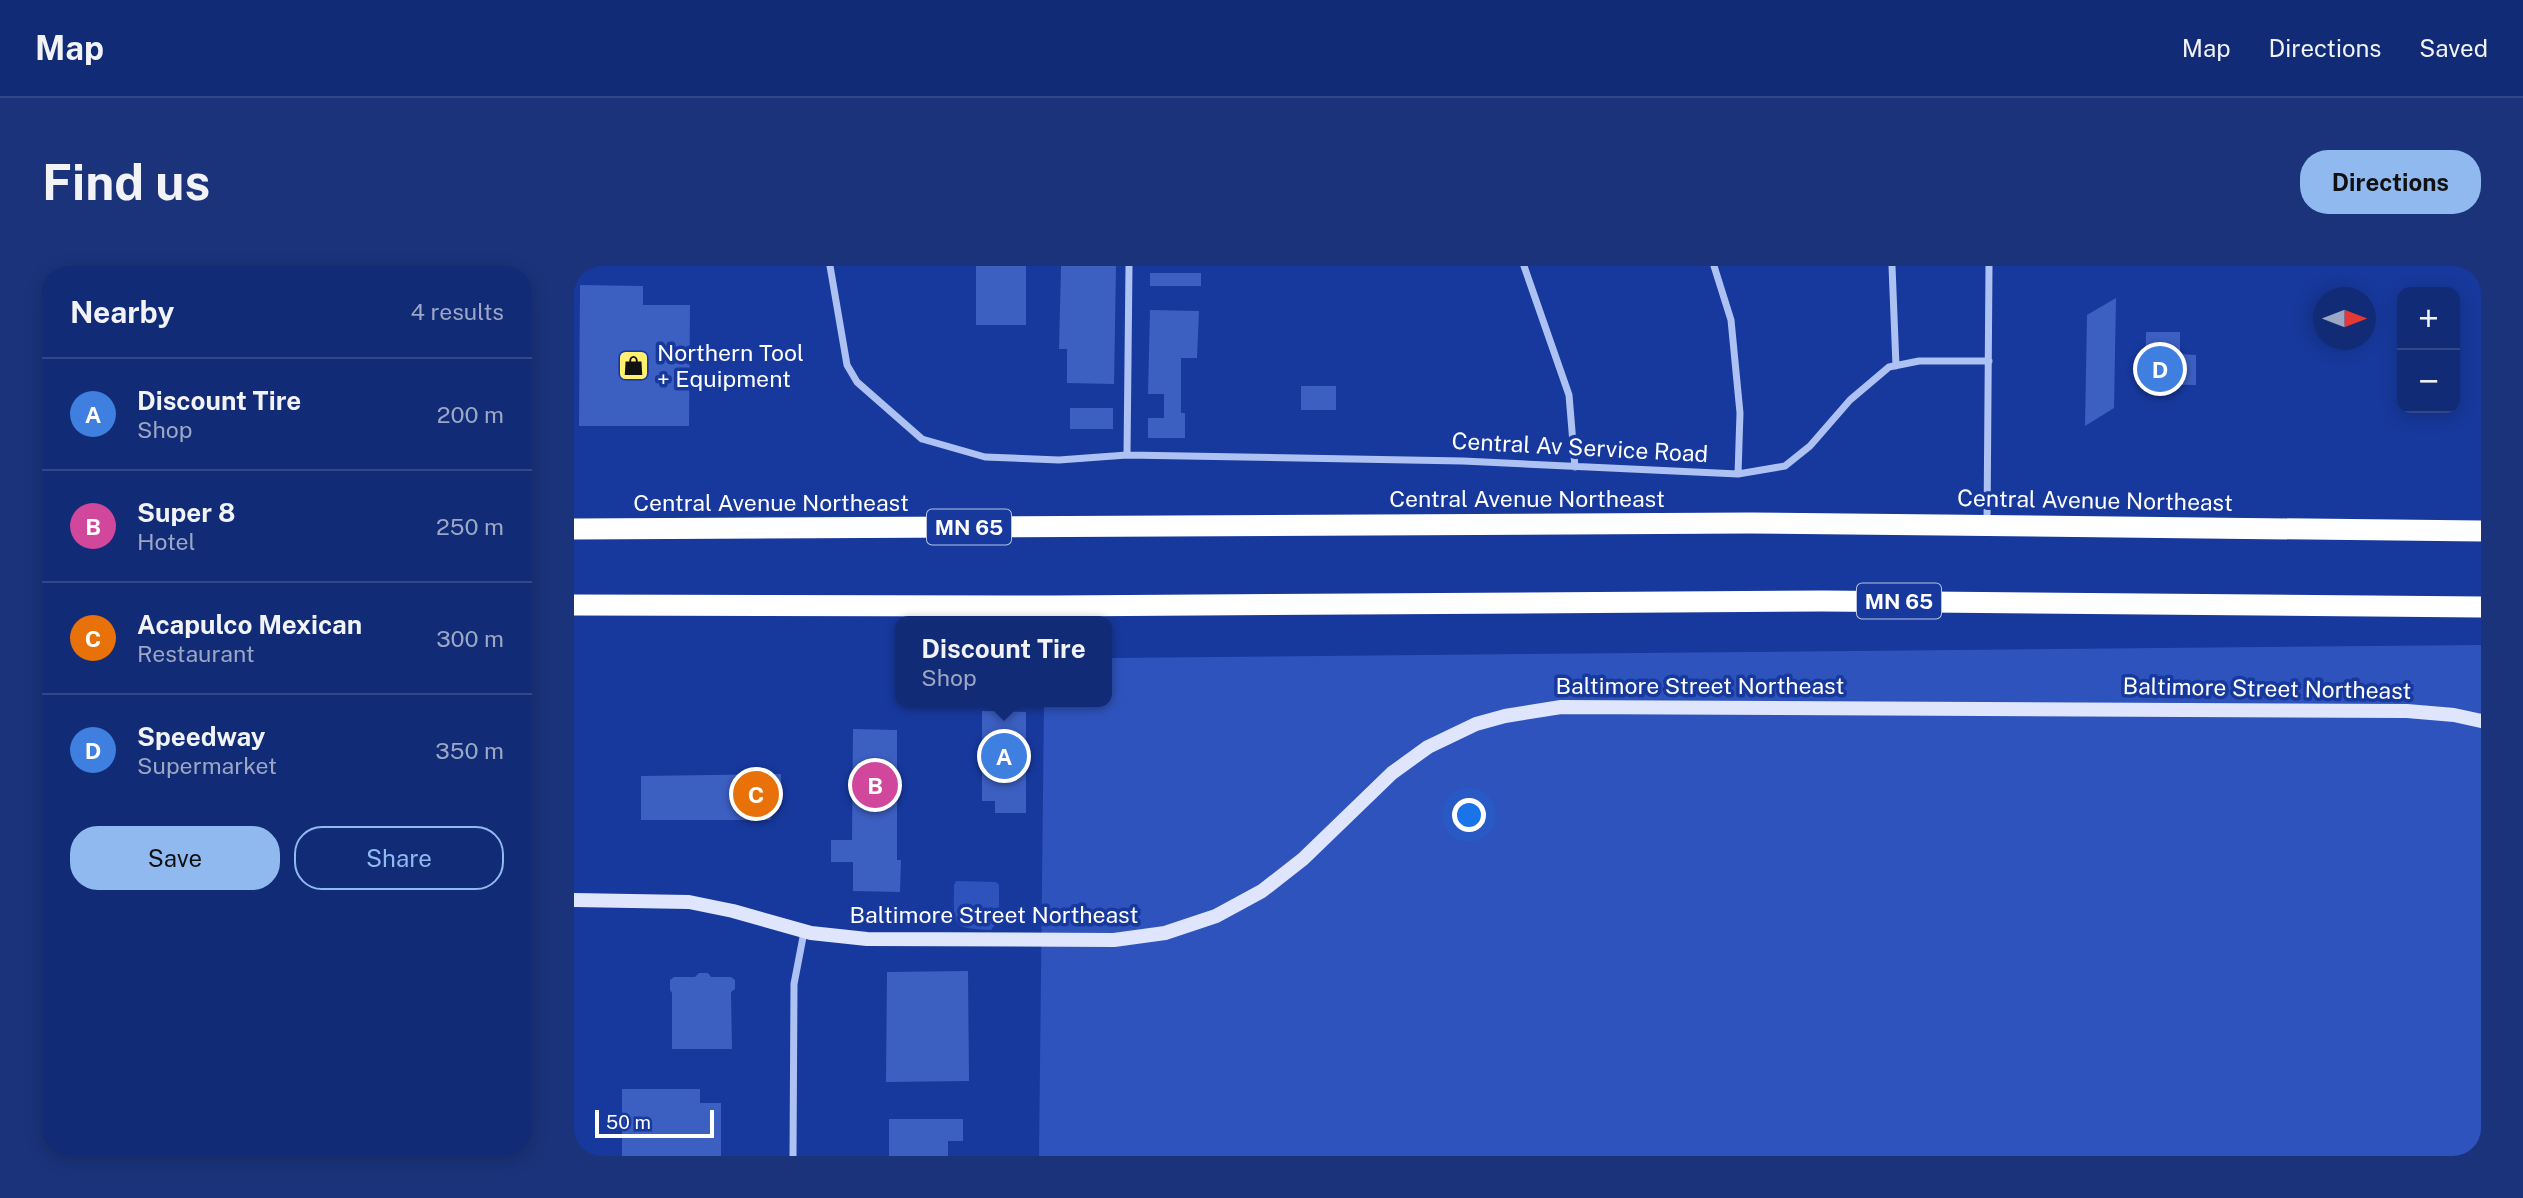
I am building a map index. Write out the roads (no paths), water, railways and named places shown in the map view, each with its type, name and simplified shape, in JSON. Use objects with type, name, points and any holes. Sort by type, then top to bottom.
[{"type":"highway","name":"Central Avenue Northeast","points":[[574,528],[1750,523],[2481,531]]},
{"type":"highway","name":"MN 65","points":[[574,605],[1055,606],[1851,601],[2481,607]]},
{"type":"street","name":"Central Av Service Road","points":[[831,266],[847,365],[858,382],[922,439],[985,457],[1059,460],[1127,456],[1464,461],[1738,474],[1784,467],[1810,446],[1850,400],[1889,367],[1919,361],[1989,361]]},
{"type":"street","points":[[1127,456],[1129,266]]},
{"type":"street","points":[[1524,266],[1569,395],[1575,467]]},
{"type":"street","points":[[1714,266],[1731,320],[1740,413],[1738,474]]},
{"type":"street","points":[[1892,266],[1896,366]]},
{"type":"street","points":[[1987,525],[1989,266]]},
{"type":"street","name":"Baltimore Street Northeast","points":[[574,900],[689,902],[733,911],[804,932],[867,939],[1060,940],[1139,937],[1188,927],[1239,905],[1286,873],[1392,773],[1428,747],[1476,724],[1534,710],[1587,706],[2407,711],[2454,715],[2481,721]]},
{"type":"street","points":[[793,1156],[794,984],[804,932]]},
{"type":"place","name":"Northern Tool + Equipment","points":[[634,365]]},
{"type":"place","name":"Speedway","points":[[2160,369]]},
{"type":"place","name":"Discount Tire","points":[[1004,756]]},
{"type":"place","name":"Super 8","points":[[875,785]]},
{"type":"place","name":"Acapulco Mexican","points":[[756,794]]}]
